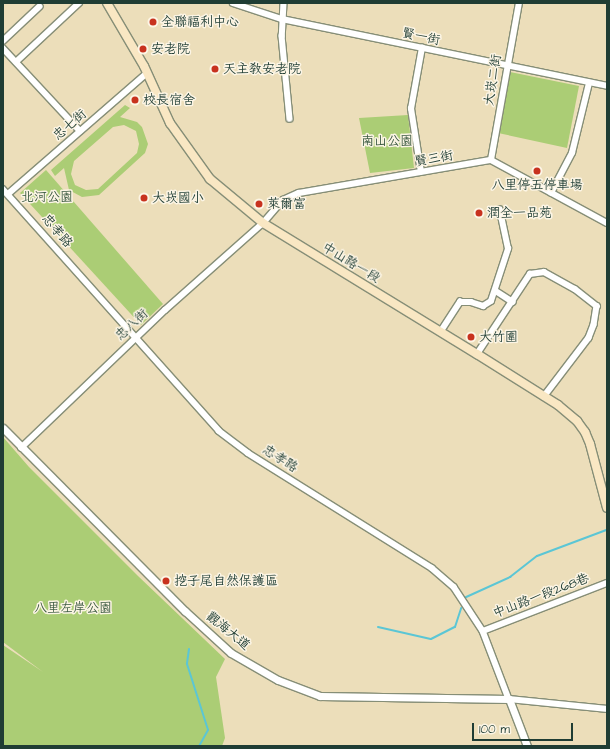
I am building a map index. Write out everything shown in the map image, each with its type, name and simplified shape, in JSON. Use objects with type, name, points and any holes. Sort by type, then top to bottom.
[{"type":"main road","name":"中山路一段","points":[[107,3],[146,74],[170,123],[210,179],[262,223],[441,331],[544,397],[577,421],[585,432],[607,508]]},
{"type":"street","points":[[16,62],[79,3]]},
{"type":"street","name":"賢一街","points":[[233,3],[282,19],[506,67],[607,86]]},
{"type":"street","points":[[284,3],[282,19],[290,119]]},
{"type":"street","name":"大崁二街","points":[[491,160],[506,67],[519,3]]},
{"type":"street","points":[[3,41],[39,7]]},
{"type":"street","points":[[3,48],[80,131]]},
{"type":"street","points":[[421,172],[411,110],[422,48]]},
{"type":"street","name":"忠七街","points":[[8,194],[146,74]]},
{"type":"street","points":[[551,193],[572,153],[589,83]]},
{"type":"street","points":[[491,160],[607,223]]},
{"type":"street","name":"賢三街","points":[[262,223],[283,200],[299,192],[491,160]]},
{"type":"street","name":"忠孝路","points":[[3,189],[219,431],[248,453],[432,568],[454,588],[483,631],[527,746]]},
{"type":"street","points":[[441,331],[460,302],[471,302],[483,306],[491,301],[496,291],[508,249],[500,210]]},
{"type":"street","name":"忠八街","points":[[21,448],[135,338],[262,223]]},
{"type":"street","points":[[477,354],[513,302],[530,274],[540,271],[575,289],[597,306],[597,315],[589,338],[544,397]]},
{"type":"street","points":[[496,291],[513,302]]},
{"type":"street","name":"觀海大道","points":[[3,428],[21,448],[184,611],[231,653],[278,680],[320,696],[509,700]]},
{"type":"street","name":"中山路一段268巷","points":[[483,631],[607,583]]},
{"type":"street","points":[[509,700],[607,709]]},
{"type":"green space","points":[[510,72],[579,86],[567,148],[498,133]]},
{"type":"green space","points":[[125,105],[130,108],[120,117],[137,122],[142,127],[148,144],[145,153],[99,195],[82,197],[69,190],[64,168],[55,176],[51,170]],"holes":[[[124,125],[136,131],[139,144],[137,153],[98,189],[86,190],[75,185],[71,174],[74,161],[113,127]]]},
{"type":"green space","name":"南山公園","points":[[408,115],[414,168],[370,173],[359,118]]},
{"type":"green space","name":"北河公園","points":[[46,170],[163,304],[141,325],[20,193]]},
{"type":"green space","name":"八里左岸公園","points":[[3,437],[29,467],[138,576],[225,659],[216,677],[225,738],[222,746],[3,746],[3,645],[43,672],[3,642]]},
{"type":"waterway","points":[[464,598],[510,577],[537,556],[606,530]]},
{"type":"waterway","points":[[378,627],[431,639],[455,627],[461,608]]},
{"type":"waterway","points":[[189,649],[187,664],[208,730],[199,746]]},
{"type":"place","name":"全聯福利中心","points":[[153,22]]},
{"type":"place","name":"安老院","points":[[143,49]]},
{"type":"place","name":"天主教安老院","points":[[215,69]]},
{"type":"place","name":"校長宿舍","points":[[135,100]]},
{"type":"place","name":"八里停五停車場","points":[[537,171]]},
{"type":"place","name":"大崁國小","points":[[144,198]]},
{"type":"place","name":"萊爾富","points":[[259,204]]},
{"type":"place","name":"潤全一品苑","points":[[479,213]]},
{"type":"place","name":"大竹圍","points":[[471,337]]},
{"type":"place","name":"挖子尾自然保護區","points":[[166,581]]}]
